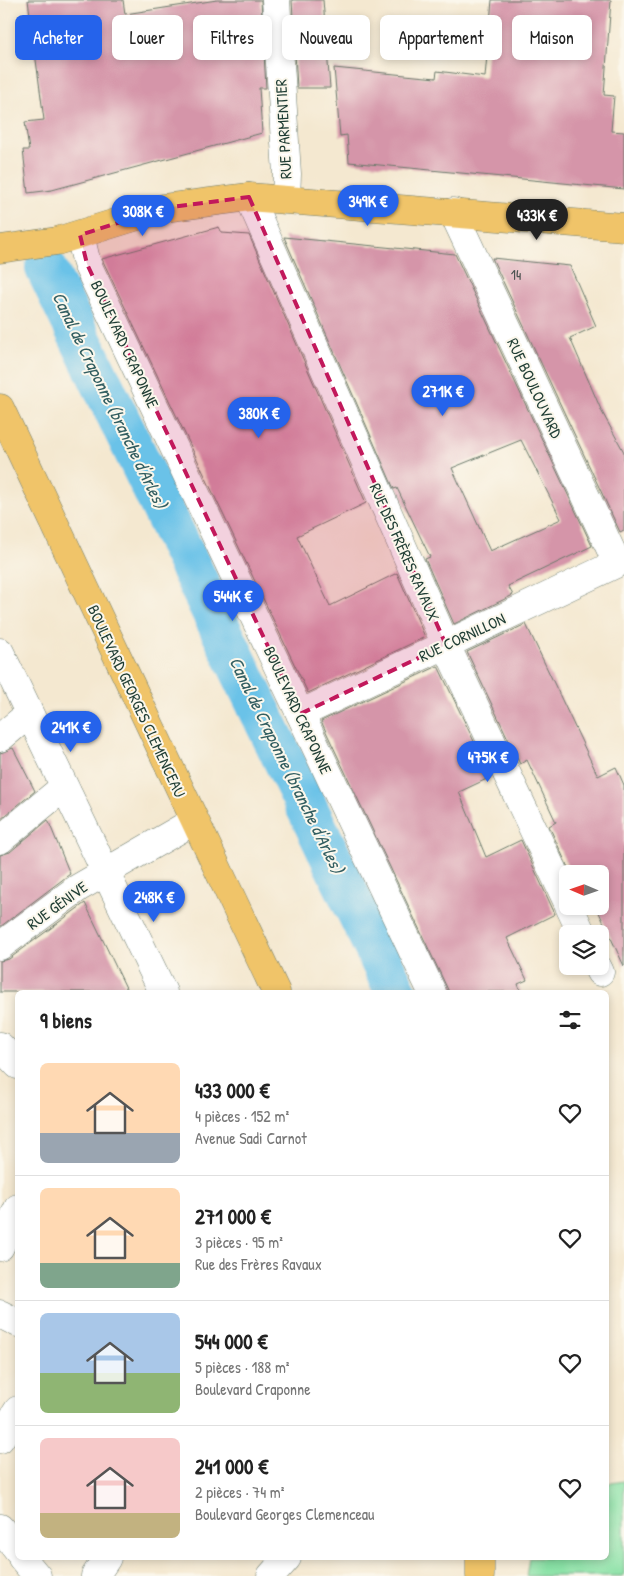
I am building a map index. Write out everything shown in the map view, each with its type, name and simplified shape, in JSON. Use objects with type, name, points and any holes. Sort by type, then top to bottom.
[{"type":"main road","points":[[0,250],[41,244],[80,235],[164,208],[249,197],[624,227]]},
{"type":"main road","name":"BOULEVARD GEORGES CLEMENCEAU","points":[[0,408],[275,990]]},
{"type":"main road","points":[[480,1560],[480,1576]]},
{"type":"street","name":"RUE PARMENTIER","points":[[276,0],[287,174],[286,199]]},
{"type":"street","name":"RUE DES FRÈRES RAVAUX","points":[[249,197],[446,645],[559,886]]},
{"type":"street","name":"RUE BOULOUVARD","points":[[453,212],[620,561]]},
{"type":"street","name":"BOULEVARD CRAPONNE","points":[[80,235],[87,264],[431,990]]},
{"type":"street","name":"RUE CORNILLON","points":[[300,714],[620,561]]},
{"type":"street","points":[[0,652],[162,990]]},
{"type":"street","points":[[0,738],[29,714]]},
{"type":"street","points":[[0,840],[64,787]]},
{"type":"street","name":"RUE GÉNIVE","points":[[0,946],[78,888],[194,821]]},
{"type":"street","points":[[0,1046],[15,1062]]},
{"type":"street","points":[[0,1247],[15,1214]]},
{"type":"street","points":[[0,1314],[15,1322]]},
{"type":"street","points":[[0,1439],[15,1415]]},
{"type":"street","points":[[0,1528],[15,1547]]},
{"type":"street","points":[[24,1560],[37,1576]]},
{"type":"street","points":[[95,1576],[106,1560]]},
{"type":"street","points":[[271,1576],[285,1560]]},
{"type":"highlighted area","points":[[249,197],[446,645],[300,714],[87,264],[80,235],[164,208]]},
{"type":"green space","points":[[624,1481],[624,1574],[622,1576],[526,1576],[529,1560],[609,1560],[609,1484]]},
{"type":"building","points":[[28,0],[123,0],[125,14],[217,0],[261,0],[262,15],[193,15],[193,60],[264,60],[266,88],[259,88],[262,133],[52,190],[28,193],[23,150],[29,150],[25,122],[44,120],[36,60],[102,60],[102,15],[30,15]]},
{"type":"building","points":[[292,0],[323,0],[324,15],[293,15]]},
{"type":"building","points":[[492,0],[611,0],[604,95],[614,96],[611,131],[624,132],[624,189],[349,162],[347,135],[340,136],[334,68],[436,78],[437,71],[485,77],[487,60],[502,60],[502,15],[491,15]]},
{"type":"building","points":[[295,60],[328,60],[330,88],[297,88]]},
{"type":"building","points":[[219,227],[222,233],[249,235],[366,503],[297,536],[330,606],[397,573],[425,637],[308,693],[102,259]]},
{"type":"building","points":[[284,237],[455,254],[592,546],[508,586],[513,595],[454,624],[425,559],[430,557],[397,488],[394,489]],"holes":[[[521,440],[561,519],[490,551],[452,468]]]},
{"type":"building","points":[[492,258],[570,266],[596,326],[570,338],[602,412],[624,452],[624,530],[620,532]]},
{"type":"building","points":[[526,624],[598,776],[616,767],[624,785],[624,966],[609,934],[609,925],[605,925],[600,915],[609,915],[609,865],[567,865],[549,826],[556,822],[527,760],[520,764],[467,652]]},
{"type":"building","points":[[438,666],[491,777],[459,792],[486,857],[521,840],[555,914],[507,938],[527,980],[518,984],[520,990],[448,990],[321,721]]},
{"type":"building","points":[[13,748],[35,791],[0,820],[0,753]]},
{"type":"building","points":[[48,820],[70,874],[0,927],[0,855],[10,852]]},
{"type":"building","points":[[85,903],[127,990],[15,990],[15,992],[0,992],[0,961],[9,959]]},
{"type":"waterway","name":"Canal de Craponne (branche d'Arles)","points":[[46,268],[395,990]]}]
